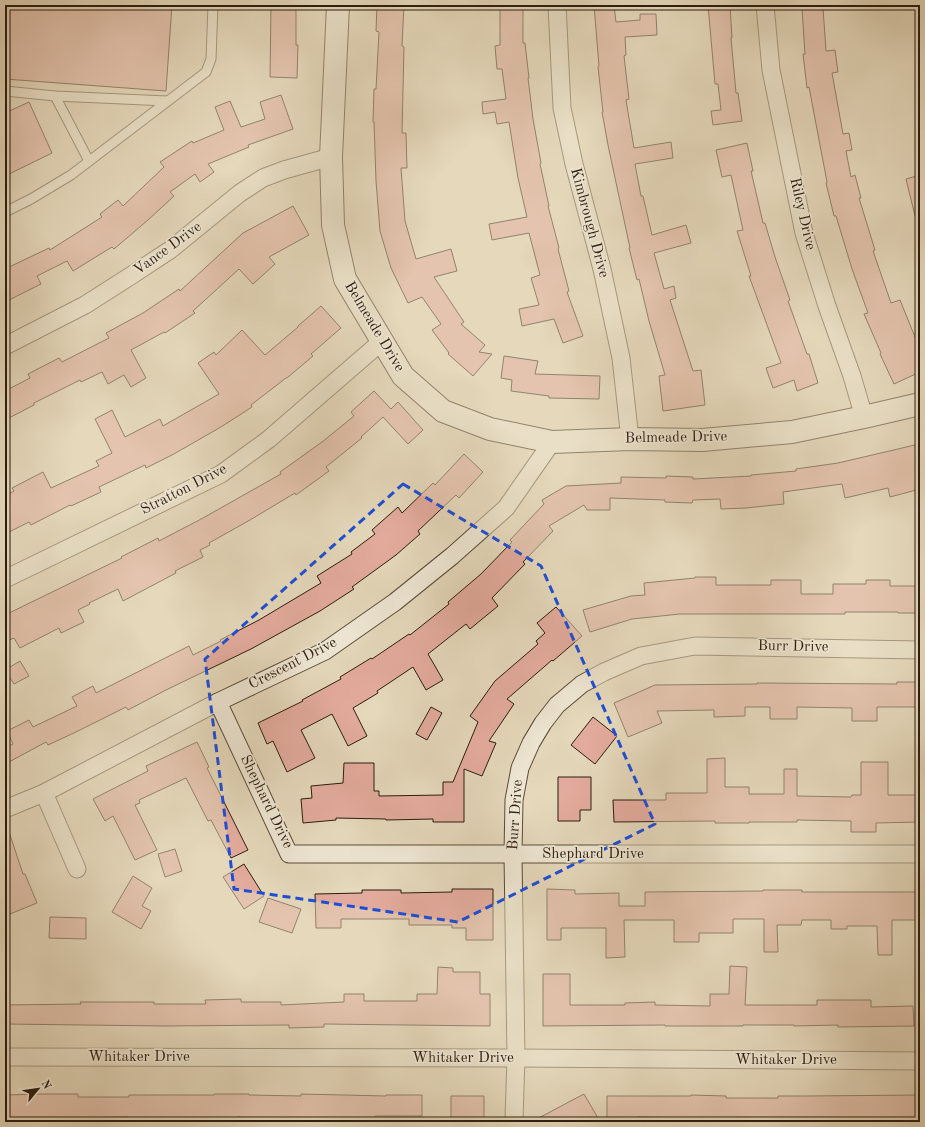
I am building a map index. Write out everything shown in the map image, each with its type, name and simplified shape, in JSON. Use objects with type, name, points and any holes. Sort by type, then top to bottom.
[{"type":"street","name":"Belmeade Drive","points":[[338,5],[331,157],[333,225],[345,279],[403,376],[443,411],[490,429],[552,442],[630,439],[702,440],[792,432],[920,404]]},
{"type":"street","name":"Kimbrough Drive","points":[[557,5],[562,108],[574,164],[602,269],[621,358],[630,439]]},
{"type":"street","name":"Riley Drive","points":[[765,5],[771,70],[804,233],[827,306],[852,376],[864,417]]},
{"type":"street","name":"Vance Drive","points":[[5,346],[85,304],[132,275],[170,250],[240,193],[262,178],[284,170],[331,157]]},
{"type":"street","name":"Stratton Drive","points":[[5,579],[221,474],[268,439],[382,342]]},
{"type":"street","name":"Crescent Drive","points":[[5,810],[44,793],[218,702],[325,651],[395,602],[452,556],[506,508],[552,442]]},
{"type":"street","name":"Burr Drive","points":[[513,1122],[516,1058],[513,854],[514,800],[520,768],[531,742],[557,704],[582,684],[604,672],[641,656],[695,646],[920,650]]},
{"type":"street","name":"Shephard Drive","points":[[218,702],[290,854],[920,854]]},
{"type":"street","points":[[44,793],[76,869]]},
{"type":"street","name":"Whitaker Drive","points":[[5,1057],[516,1058],[920,1061]]},
{"type":"lane","points":[[5,212],[31,199],[71,175],[206,72],[211,59],[213,5]]},
{"type":"lane","points":[[5,91],[55,96],[168,102]]},
{"type":"lane","points":[[55,96],[89,161]]},
{"type":"highlighted area","points":[[403,484],[541,566],[655,824],[458,922],[234,889],[205,659]]},
{"type":"building","points":[[5,5],[172,5],[166,91],[5,79]]},
{"type":"building","points":[[271,5],[296,5],[296,45],[298,45],[297,78],[270,77]]},
{"type":"building","points":[[377,5],[404,5],[402,46],[404,47],[402,133],[406,133],[407,168],[401,168],[405,221],[416,259],[451,249],[457,271],[434,277],[464,322],[461,324],[485,345],[479,352],[492,354],[473,376],[448,354],[449,353],[432,330],[441,324],[422,297],[408,303],[391,268],[380,231],[373,122],[379,32],[376,31]]},
{"type":"building","points":[[500,5],[523,5],[523,43],[525,43],[533,119],[540,164],[548,206],[569,291],[567,292],[583,336],[563,343],[554,319],[522,326],[519,309],[539,305],[531,278],[540,275],[529,233],[492,240],[489,224],[527,217],[518,178],[509,122],[497,124],[495,112],[483,114],[482,102],[506,99],[502,69],[497,69],[495,46],[500,45]]},
{"type":"building","points":[[594,5],[614,5],[616,22],[640,20],[640,14],[656,14],[657,35],[625,37],[626,55],[624,56],[629,99],[626,100],[634,148],[671,142],[673,158],[635,164],[641,196],[643,196],[652,235],[686,225],[691,243],[654,253],[664,289],[674,286],[676,298],[670,300],[693,371],[701,370],[705,405],[663,411],[659,376],[665,375],[629,248],[602,112]]},
{"type":"building","points":[[708,5],[730,5],[731,38],[736,93],[738,93],[742,121],[713,125],[711,111],[721,110],[718,84],[715,84]]},
{"type":"building","points":[[823,8],[826,51],[835,50],[838,72],[832,73],[843,134],[849,133],[852,150],[846,151],[851,177],[855,175],[861,198],[859,198],[875,250],[873,251],[891,303],[900,300],[915,337],[920,335],[920,372],[894,384],[864,314],[868,313],[852,269],[836,216],[834,216],[826,183],[809,87],[807,88],[803,54],[805,54],[802,9]]},
{"type":"building","points":[[281,95],[293,129],[248,145],[249,147],[208,164],[214,172],[200,182],[195,174],[170,192],[174,196],[114,249],[112,247],[73,271],[67,261],[37,276],[41,284],[5,302],[5,269],[49,248],[50,250],[102,217],[100,214],[118,200],[123,206],[164,167],[160,162],[192,141],[193,143],[224,130],[215,107],[230,101],[241,127],[265,119],[260,102]]},
{"type":"building","points":[[29,102],[52,153],[5,176],[5,113]]},
{"type":"building","points":[[747,143],[753,171],[751,171],[763,223],[765,223],[790,300],[788,301],[807,354],[809,354],[818,383],[797,391],[794,380],[773,388],[766,368],[781,363],[749,276],[751,276],[737,231],[743,230],[731,175],[722,177],[716,150]]},
{"type":"building","points":[[920,175],[920,215],[915,216],[906,179]]},
{"type":"building","points":[[293,206],[309,235],[269,257],[275,264],[253,284],[239,269],[193,311],[195,313],[165,333],[164,332],[131,350],[146,378],[131,387],[124,375],[108,384],[102,372],[81,382],[80,380],[34,403],[34,405],[5,420],[5,391],[30,378],[28,374],[59,358],[62,362],[109,338],[106,333],[143,313],[179,289],[180,291],[243,233]]},
{"type":"building","points":[[321,306],[341,328],[311,354],[313,356],[251,405],[252,407],[221,427],[172,455],[146,468],[145,465],[99,487],[101,492],[71,506],[70,505],[31,525],[29,522],[5,534],[5,496],[14,491],[12,488],[43,472],[51,488],[99,466],[96,461],[112,453],[95,419],[112,410],[125,437],[160,419],[163,426],[219,394],[198,363],[214,352],[216,355],[242,330],[265,355]]},
{"type":"building","points":[[504,356],[538,361],[535,374],[600,376],[599,399],[549,398],[549,396],[511,391],[512,380],[501,378]]},
{"type":"building","points":[[374,391],[391,409],[398,402],[423,430],[408,444],[383,417],[361,437],[362,438],[326,467],[329,471],[296,495],[295,493],[209,543],[210,545],[200,550],[203,557],[175,571],[176,573],[123,601],[118,589],[89,603],[90,604],[78,610],[84,622],[61,633],[59,628],[20,648],[14,638],[5,642],[5,615],[122,558],[121,557],[158,538],[159,541],[281,474],[280,472],[322,442],[354,416],[351,412]]},
{"type":"building","points":[[915,445],[920,466],[920,489],[890,497],[888,488],[845,498],[842,484],[783,492],[784,504],[746,508],[721,509],[720,499],[693,500],[692,503],[665,502],[665,500],[610,498],[610,510],[587,510],[584,505],[549,526],[553,531],[523,562],[525,564],[492,598],[498,606],[470,629],[466,624],[428,654],[443,680],[426,690],[413,667],[377,691],[378,693],[353,708],[367,736],[348,746],[332,714],[301,730],[315,758],[287,772],[273,741],[267,744],[258,723],[303,701],[302,700],[341,679],[340,677],[371,658],[372,659],[409,634],[410,635],[449,604],[448,602],[481,574],[512,542],[510,540],[544,504],[542,500],[566,486],[621,483],[621,477],[666,478],[666,476],[693,477],[693,479],[751,476],[796,471],[796,469],[838,463]]},
{"type":"building","points":[[464,454],[483,472],[459,498],[456,495],[418,531],[420,534],[396,555],[352,587],[354,589],[320,611],[251,649],[128,710],[126,707],[48,745],[46,742],[9,762],[5,755],[5,748],[13,744],[7,731],[29,720],[33,727],[77,706],[72,697],[93,686],[96,693],[189,646],[193,655],[259,620],[321,583],[317,576],[352,554],[351,552],[375,534],[372,530],[398,507],[402,513],[433,483],[435,485]]},
{"type":"building","points":[[695,577],[716,577],[716,585],[771,585],[771,580],[801,580],[801,594],[833,594],[833,584],[866,584],[866,580],[890,580],[890,586],[920,586],[920,613],[845,612],[845,614],[680,614],[632,619],[590,632],[583,610],[631,596],[645,595],[644,583]]},
{"type":"building","points":[[556,607],[582,636],[507,699],[514,704],[489,741],[496,743],[482,776],[464,769],[464,822],[433,822],[433,819],[386,820],[336,818],[336,820],[303,823],[301,799],[312,798],[311,786],[343,783],[344,763],[374,763],[374,791],[379,791],[379,796],[443,795],[443,782],[453,782],[478,722],[470,716],[495,681],[538,644],[536,641],[545,633],[537,623]]},
{"type":"building","points":[[20,661],[29,676],[14,684],[5,670]]},
{"type":"building","points":[[897,682],[920,682],[920,707],[877,707],[877,721],[852,721],[852,708],[797,707],[797,719],[770,719],[770,707],[745,707],[745,716],[714,717],[714,710],[657,711],[662,723],[628,737],[614,703],[655,685],[757,683],[897,684]]},
{"type":"building","points":[[431,707],[442,713],[427,740],[416,734]]},
{"type":"building","points":[[593,717],[617,736],[595,764],[571,745]]},
{"type":"building","points":[[197,742],[209,767],[207,768],[248,850],[231,858],[211,820],[208,821],[186,778],[139,800],[140,803],[135,805],[157,850],[135,860],[113,816],[105,821],[93,799],[148,771],[146,766]]},
{"type":"building","points":[[725,758],[725,787],[749,787],[749,794],[784,794],[784,769],[797,769],[797,796],[851,797],[852,795],[861,795],[861,762],[888,762],[888,795],[920,795],[920,822],[876,823],[876,832],[851,832],[851,821],[797,820],[797,822],[749,823],[715,823],[715,821],[614,822],[613,800],[666,800],[666,793],[707,793],[707,759]]},
{"type":"building","points":[[558,777],[591,777],[591,810],[580,810],[580,821],[558,821]]},
{"type":"building","points":[[5,826],[7,826],[23,874],[25,874],[37,903],[5,916]]},
{"type":"building","points":[[175,849],[182,871],[165,877],[158,854]]},
{"type":"building","points":[[244,864],[264,896],[244,909],[223,877]]},
{"type":"building","points":[[133,876],[152,888],[142,906],[151,911],[141,929],[112,912]]},
{"type":"building","points":[[452,889],[493,889],[493,940],[466,940],[466,928],[452,928],[452,925],[409,925],[409,919],[341,919],[341,928],[316,928],[315,894],[362,893],[362,890],[401,890],[401,893],[452,892]]},
{"type":"building","points":[[547,889],[575,890],[575,894],[619,893],[619,906],[645,906],[645,892],[802,890],[802,892],[920,892],[920,920],[892,920],[892,955],[878,955],[877,926],[847,926],[847,929],[831,929],[831,920],[802,920],[801,925],[777,925],[778,952],[764,952],[764,919],[733,919],[733,933],[699,933],[699,942],[674,942],[674,920],[624,920],[625,957],[606,958],[606,928],[561,928],[561,940],[547,940]]},
{"type":"building","points":[[268,898],[301,909],[292,933],[259,922]]},
{"type":"building","points":[[50,917],[86,918],[86,939],[49,938]]},
{"type":"building","points":[[730,966],[747,967],[745,1005],[817,1005],[817,1000],[871,1000],[871,1007],[913,1006],[914,1026],[543,1026],[543,974],[570,974],[570,1005],[625,1005],[625,1003],[655,1002],[655,1005],[710,1006],[710,994],[729,994]]},
{"type":"building","points":[[438,967],[453,968],[453,972],[480,972],[480,994],[490,994],[490,1026],[324,1024],[324,1027],[289,1028],[289,1025],[164,1026],[5,1024],[5,1005],[81,1004],[80,1002],[206,1004],[205,1000],[241,999],[241,1002],[281,1002],[281,1005],[344,1002],[344,994],[364,994],[364,1001],[417,1001],[417,994],[437,994]]},
{"type":"building","points":[[78,1094],[78,1097],[214,1094],[301,1096],[301,1094],[386,1096],[422,1095],[422,1116],[375,1116],[375,1119],[332,1118],[332,1120],[293,1119],[293,1122],[269,1122],[270,1118],[237,1117],[237,1122],[172,1122],[172,1119],[128,1119],[128,1117],[35,1119],[35,1122],[5,1122],[5,1095]]},
{"type":"building","points":[[584,1094],[598,1118],[590,1122],[531,1122]]},
{"type":"building","points":[[920,1095],[920,1119],[822,1122],[822,1118],[763,1119],[763,1122],[690,1122],[690,1118],[638,1117],[638,1119],[607,1119],[607,1096],[726,1096],[726,1098],[778,1098],[778,1096]]},
{"type":"building","points":[[451,1096],[484,1096],[484,1120],[473,1120],[473,1122],[451,1122]]}]
